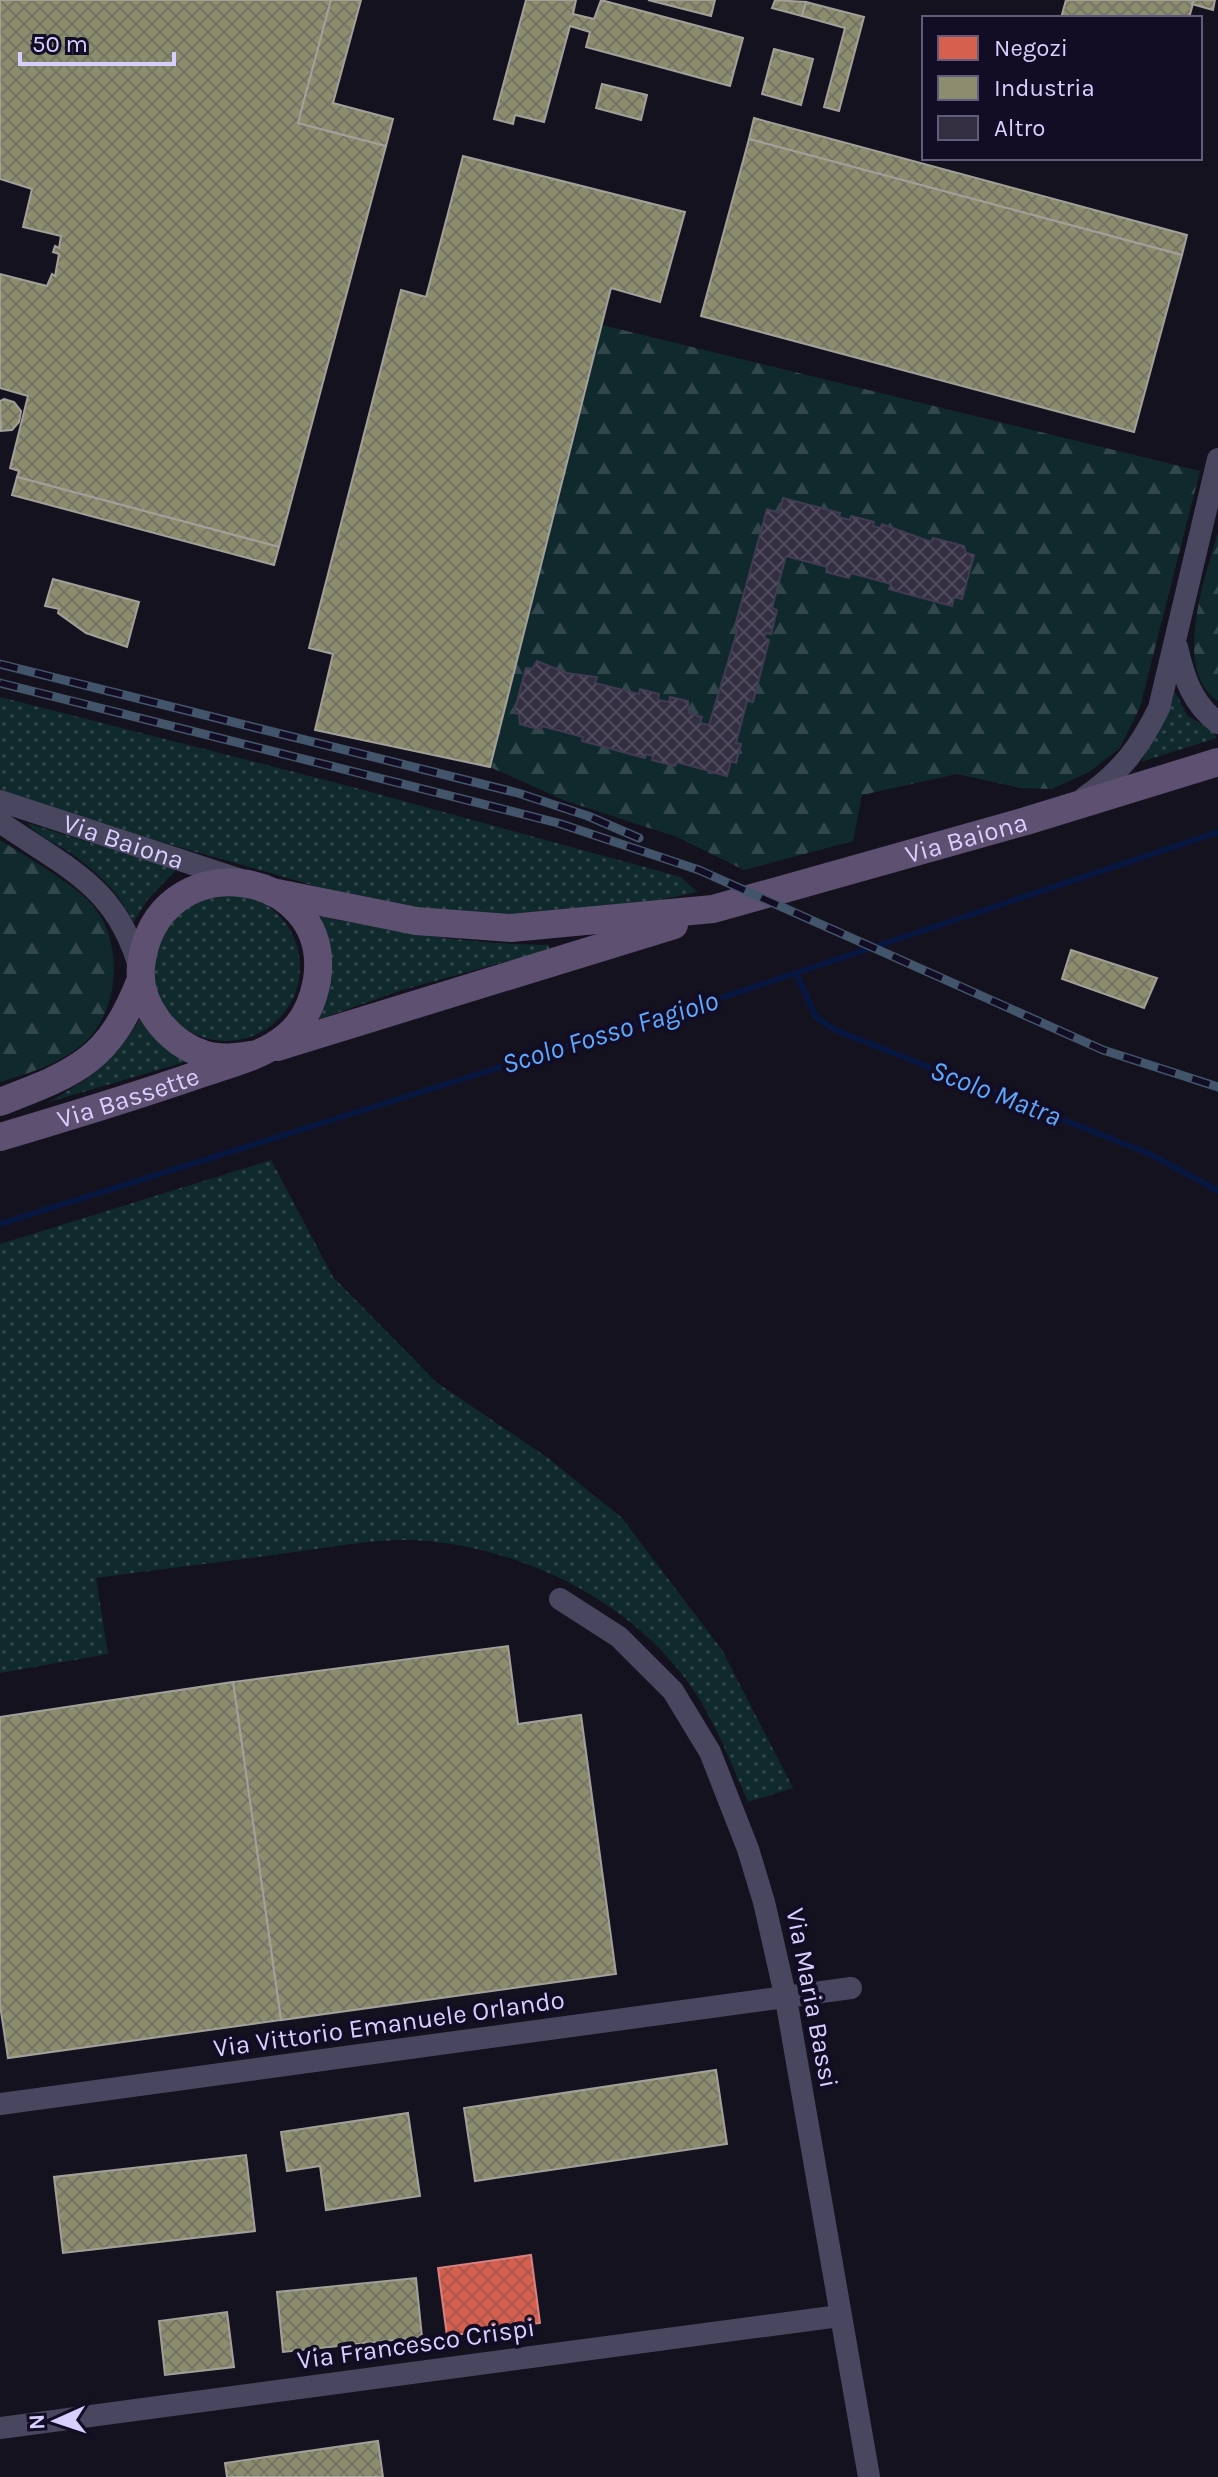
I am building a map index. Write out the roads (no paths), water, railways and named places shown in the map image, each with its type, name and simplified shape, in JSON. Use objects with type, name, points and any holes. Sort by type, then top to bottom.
[{"type":"main road","name":"Via Baiona","points":[[263,1052],[655,933],[713,909],[1067,809],[1218,762]]},
{"type":"main road","points":[[221,881],[260,887],[292,906],[306,925],[315,948],[318,971],[314,995],[304,1017],[289,1036],[263,1052],[231,1059],[205,1055],[181,1044],[154,1016],[141,975],[144,945],[155,921],[172,901],[195,887],[221,881]]},
{"type":"main road","name":"Via Baiona","points":[[260,887],[416,921],[511,928],[713,909]]},
{"type":"main road","name":"Via Bassette","points":[[0,1102],[79,1069],[100,1051],[123,1022],[141,975]]},
{"type":"main road","name":"Via Bassette","points":[[0,1137],[144,1094],[263,1052]]},
{"type":"street","points":[[1067,809],[1108,781],[1140,746],[1159,708],[1218,459]]},
{"type":"street","points":[[1175,642],[1185,681],[1195,702],[1218,723]]},
{"type":"street","name":"Via Baiona","points":[[0,801],[260,887]]},
{"type":"street","name":"Via Baiona","points":[[0,822],[96,888],[120,916],[131,938],[141,975]]},
{"type":"street","name":"Via Maria Bassi","points":[[560,1599],[619,1637],[673,1691],[710,1752],[764,1902],[786,1999],[869,2477]]},
{"type":"street","name":"Via Vittorio Emanuele Orlando","points":[[0,2104],[851,1988]]},
{"type":"street","name":"Via Francesco Crispi","points":[[0,2428],[839,2316]]},
{"type":"waterway","name":"Scolo Fosso Fagiolo","points":[[0,1224],[721,998],[1218,832]]},
{"type":"waterway","name":"Scolo Matra","points":[[796,973],[816,1017],[835,1030],[1150,1154],[1218,1191]]},
{"type":"railway","points":[[0,664],[518,793],[588,816],[639,838]]},
{"type":"railway","points":[[0,683],[558,823],[699,870],[1103,1050],[1218,1087]]}]
